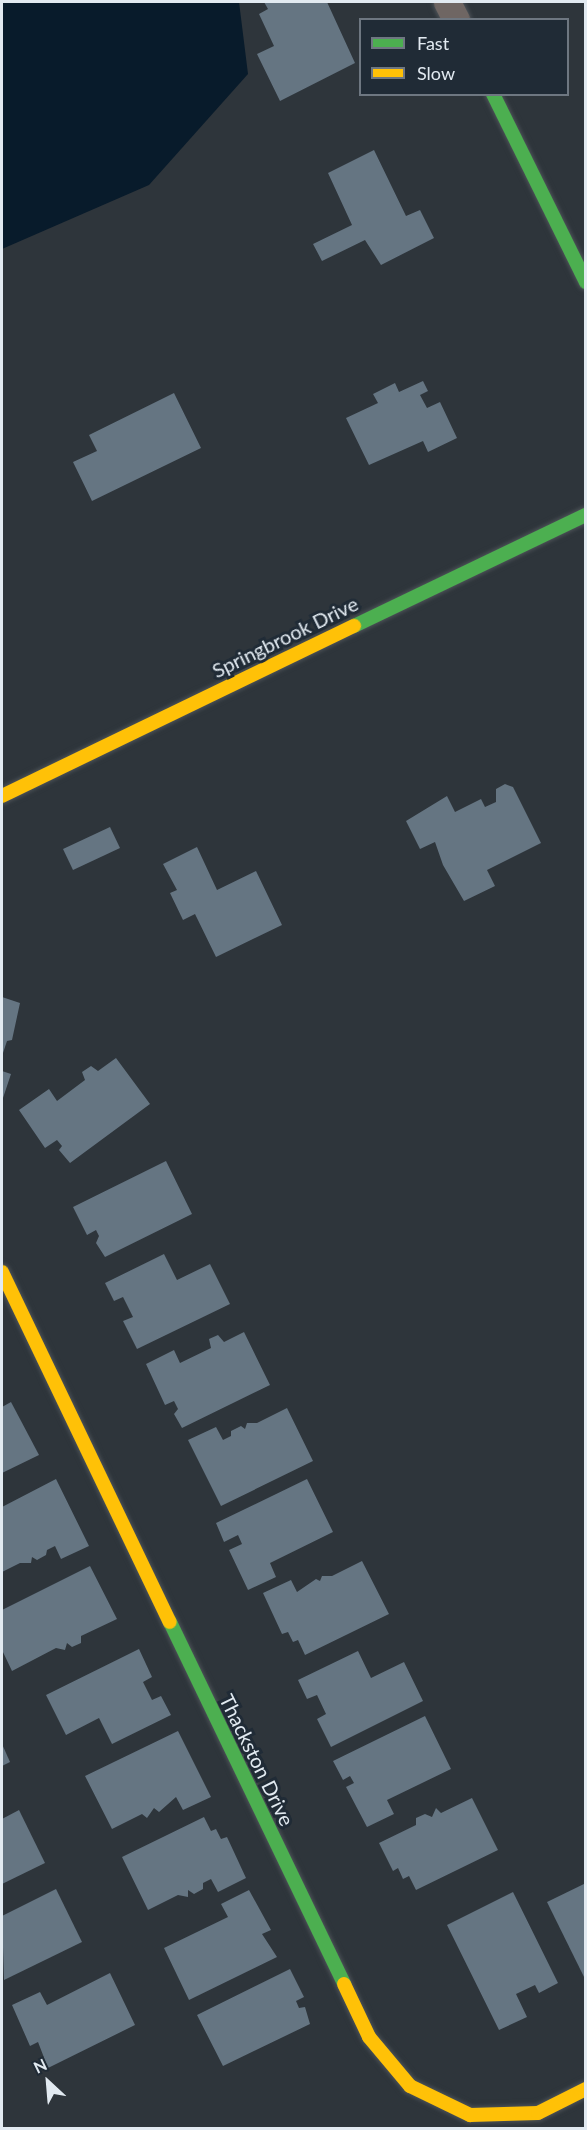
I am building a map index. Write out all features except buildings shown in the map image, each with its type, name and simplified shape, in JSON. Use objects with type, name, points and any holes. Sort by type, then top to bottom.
[{"type":"street","points":[[447,2],[455,18]]},
{"type":"street","points":[[494,96],[585,282]]},
{"type":"street","name":"Springbrook Drive","points":[[2,796],[585,515]]},
{"type":"street","name":"Thackston Drive","points":[[2,1272],[369,2037],[410,2086],[470,2115],[538,2113],[585,2089]]},
{"type":"water","points":[[2,2],[239,2],[248,74],[149,185],[2,249]]},
{"type":"traffic: fast","points":[[494,96],[586,282]]},
{"type":"traffic: fast","points":[[354,626],[586,515]]},
{"type":"traffic: fast","points":[[170,1622],[344,1984]]},
{"type":"traffic: slow","points":[[2,796],[354,626]]},
{"type":"traffic: slow","points":[[2,1272],[170,1622]]},
{"type":"traffic: slow","points":[[344,1984],[369,2037],[410,2086],[470,2115],[538,2113],[586,2089]]}]
